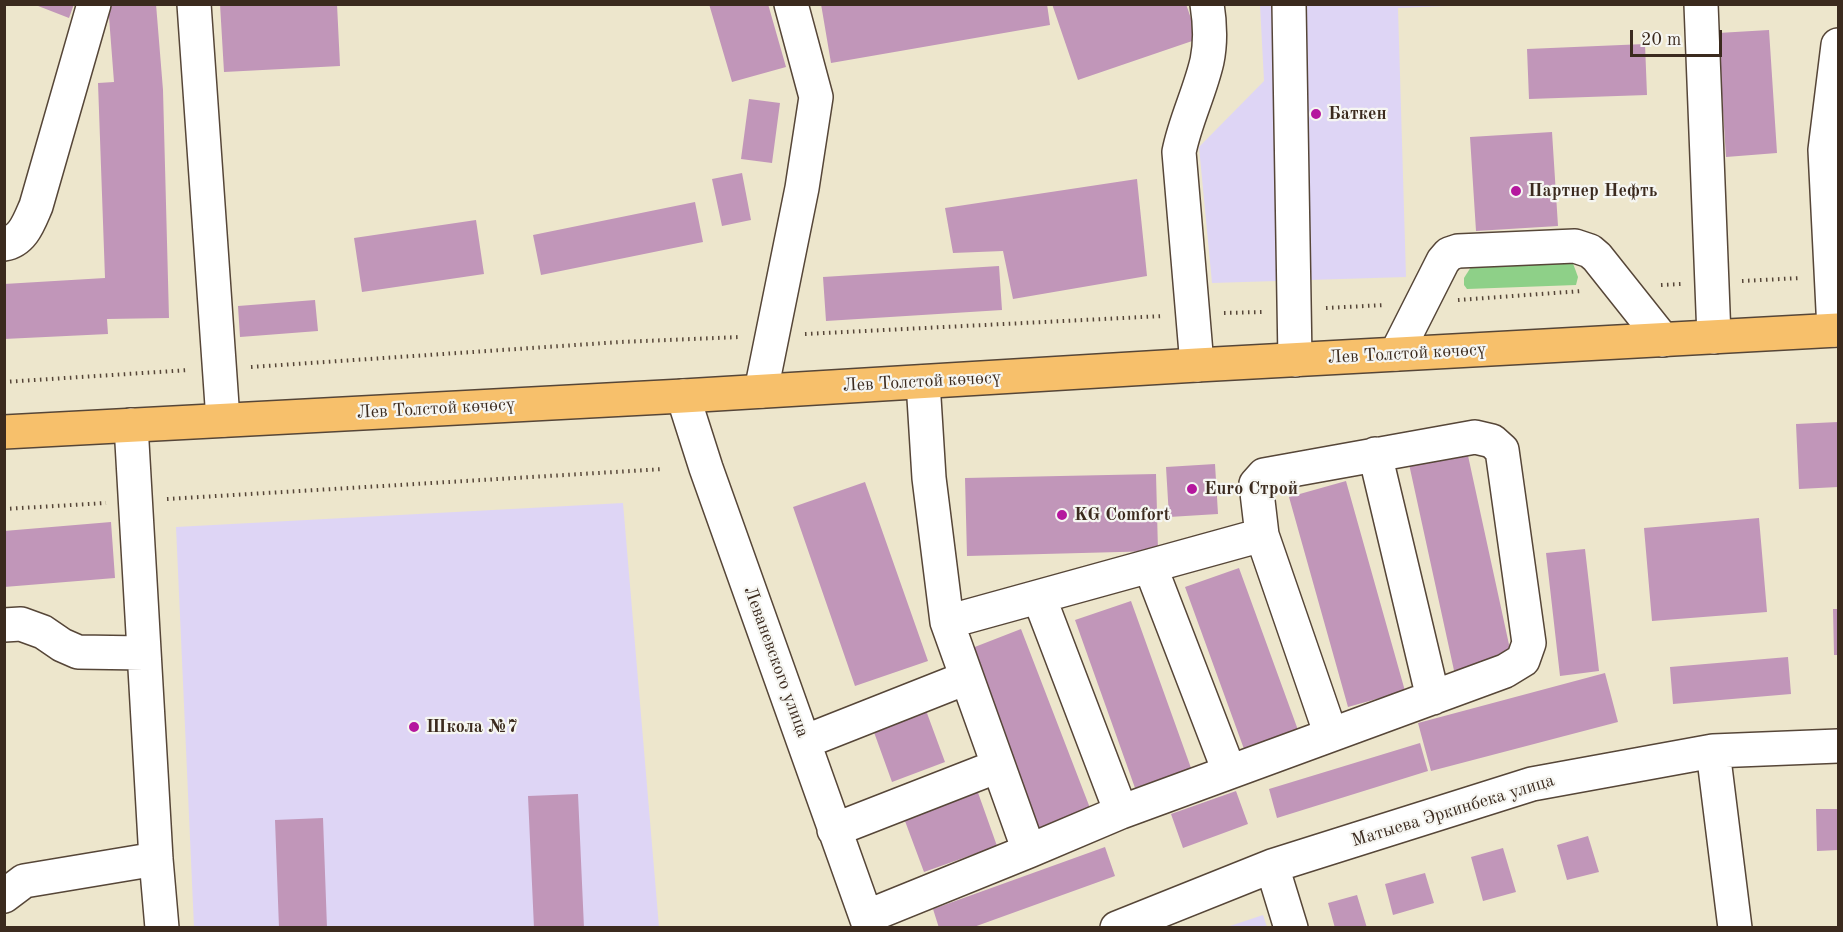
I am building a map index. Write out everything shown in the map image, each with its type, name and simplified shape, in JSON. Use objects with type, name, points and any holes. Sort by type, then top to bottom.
[{"type":"main road","name":"Лев Толстой көчөсү","points":[[4,432],[1836,330]]},
{"type":"street","points":[[4,244],[22,235],[36,206],[94,4]]},
{"type":"street","points":[[194,4],[223,420]]},
{"type":"street","points":[[761,391],[802,188],[816,97],[791,4]]},
{"type":"street","points":[[1197,365],[1179,152],[1207,60],[1210,29],[1207,4]]},
{"type":"street","points":[[1289,4],[1295,360]]},
{"type":"street","points":[[1701,4],[1714,337]]},
{"type":"street","points":[[1836,330],[1830,276],[1825,150],[1835,100],[1839,45]]},
{"type":"street","points":[[1396,354],[1443,261],[1449,254],[1458,251],[1575,246],[1590,251],[1663,340]]},
{"type":"street","points":[[923,382],[929,478],[946,622],[1029,851]]},
{"type":"street","name":"Леваневского улица","points":[[682,396],[868,922]]},
{"type":"street","points":[[131,425],[162,927]]},
{"type":"street","points":[[868,922],[1121,812],[1229,771],[1331,735],[1505,671],[1523,660],[1529,643],[1502,450],[1492,441],[1474,437],[1375,454],[1264,475],[1256,484],[1262,535],[1331,735]]},
{"type":"street","points":[[1375,454],[1433,698]]},
{"type":"street","points":[[946,622],[1262,535]]},
{"type":"street","points":[[1150,566],[1229,771]]},
{"type":"street","points":[[1039,597],[1121,812]]},
{"type":"street","points":[[4,625],[21,624],[43,632],[62,645],[78,652],[144,653]]},
{"type":"street","points":[[804,742],[966,678]]},
{"type":"street","name":"Матыева Эркинбека улица","points":[[1117,927],[1272,866],[1532,784],[1713,751],[1839,746]]},
{"type":"street","points":[[1713,751],[1735,927]]},
{"type":"street","points":[[834,830],[998,766]]},
{"type":"street","points":[[4,896],[24,881],[156,859]]},
{"type":"street","points":[[1272,866],[1291,927]]},
{"type":"path","points":[[4,382],[620,342],[1294,310],[1830,276]]},
{"type":"path","points":[[4,509],[664,469]]},
{"type":"shaded area","name":"Баткен","points":[[1260,5],[1472,5],[1398,8],[1406,277],[1212,283],[1199,147],[1264,81]]},
{"type":"shaded area","name":"Школа №7","points":[[623,503],[659,927],[194,927],[176,527]]},
{"type":"shaded area","points":[[1263,915],[1267,927],[1227,927]]},
{"type":"green space","points":[[1571,258],[1578,277],[1576,285],[1467,289],[1464,285],[1464,278],[1476,259]]},
{"type":"building","points":[[33,4],[74,4],[69,18]]},
{"type":"building","points":[[108,4],[156,4],[163,90],[169,318],[107,319],[108,334],[4,339],[4,284],[105,278],[98,83],[114,82]]},
{"type":"building","points":[[220,4],[337,4],[340,66],[224,72]]},
{"type":"building","points":[[709,4],[768,4],[786,67],[732,82]]},
{"type":"building","points":[[821,4],[1047,4],[1050,25],[831,63]]},
{"type":"building","points":[[1052,4],[1186,4],[1198,39],[1078,80]]},
{"type":"building","points":[[1769,30],[1777,153],[1726,157],[1718,33]]},
{"type":"building","points":[[1645,44],[1647,95],[1529,99],[1527,49]]},
{"type":"building","points":[[749,99],[780,103],[772,163],[741,159]]},
{"type":"building","points":[[1552,132],[1558,226],[1476,231],[1470,137]]},
{"type":"building","points":[[742,173],[751,220],[722,226],[712,179]]},
{"type":"building","points":[[1137,179],[1147,276],[1013,299],[1003,251],[953,253],[945,208]]},
{"type":"building","points":[[695,202],[703,242],[541,275],[533,235]]},
{"type":"building","points":[[476,220],[484,274],[362,292],[354,238]]},
{"type":"building","points":[[999,266],[1002,310],[826,321],[823,277]]},
{"type":"building","points":[[315,300],[318,331],[240,337],[238,306]]},
{"type":"building","points":[[1838,422],[1838,487],[1799,489],[1796,424]]},
{"type":"building","points":[[1467,451],[1513,663],[1455,675],[1409,464]]},
{"type":"building","points":[[1215,464],[1218,514],[1169,517],[1166,467]]},
{"type":"building","name":"KG Comfort","points":[[1156,474],[1158,551],[967,556],[965,478]]},
{"type":"building","points":[[1346,481],[1405,691],[1348,707],[1289,497]]},
{"type":"building","points":[[865,482],[928,661],[855,686],[793,507]]},
{"type":"building","points":[[1759,518],[1767,612],[1652,621],[1644,528]]},
{"type":"building","points":[[111,522],[115,578],[4,587],[4,531]]},
{"type":"building","points":[[1585,549],[1599,671],[1560,676],[1546,553]]},
{"type":"building","points":[[1239,568],[1302,741],[1248,760],[1185,587]]},
{"type":"building","points":[[1131,601],[1191,768],[1135,788],[1075,620]]},
{"type":"building","points":[[1833,609],[1838,609],[1838,655],[1834,655]]},
{"type":"building","points":[[1021,629],[1090,808],[1036,829],[967,650]]},
{"type":"building","points":[[1788,657],[1791,694],[1673,704],[1670,667]]},
{"type":"building","points":[[1605,673],[1618,722],[1431,771],[1418,723]]},
{"type":"building","points":[[924,705],[945,762],[892,782],[871,724]]},
{"type":"building","points":[[1420,743],[1428,771],[1277,818],[1269,789]]},
{"type":"building","points":[[976,787],[997,846],[924,872],[902,813]]},
{"type":"building","points":[[1236,791],[1248,824],[1183,848],[1171,814]]},
{"type":"building","points":[[578,794],[584,928],[534,928],[528,796]]},
{"type":"building","points":[[1816,809],[1838,809],[1838,850],[1817,851]]},
{"type":"building","points":[[323,818],[327,928],[279,928],[275,820]]},
{"type":"building","points":[[1588,836],[1599,872],[1567,880],[1557,845]]},
{"type":"building","points":[[1105,847],[1115,876],[971,928],[939,928],[933,909]]},
{"type":"building","points":[[1503,848],[1516,892],[1483,901],[1471,857]]},
{"type":"building","points":[[1425,873],[1434,903],[1393,915],[1385,884]]},
{"type":"building","points":[[1357,895],[1367,928],[1335,928],[1328,903]]},
{"type":"place","name":"Баткен","points":[[1316,114]]},
{"type":"place","name":"Партнер Нефть","points":[[1516,191]]},
{"type":"place","name":"Euro Строй","points":[[1192,489]]},
{"type":"place","name":"KG Comfort","points":[[1062,515]]},
{"type":"place","name":"Школа №7","points":[[414,727]]}]
